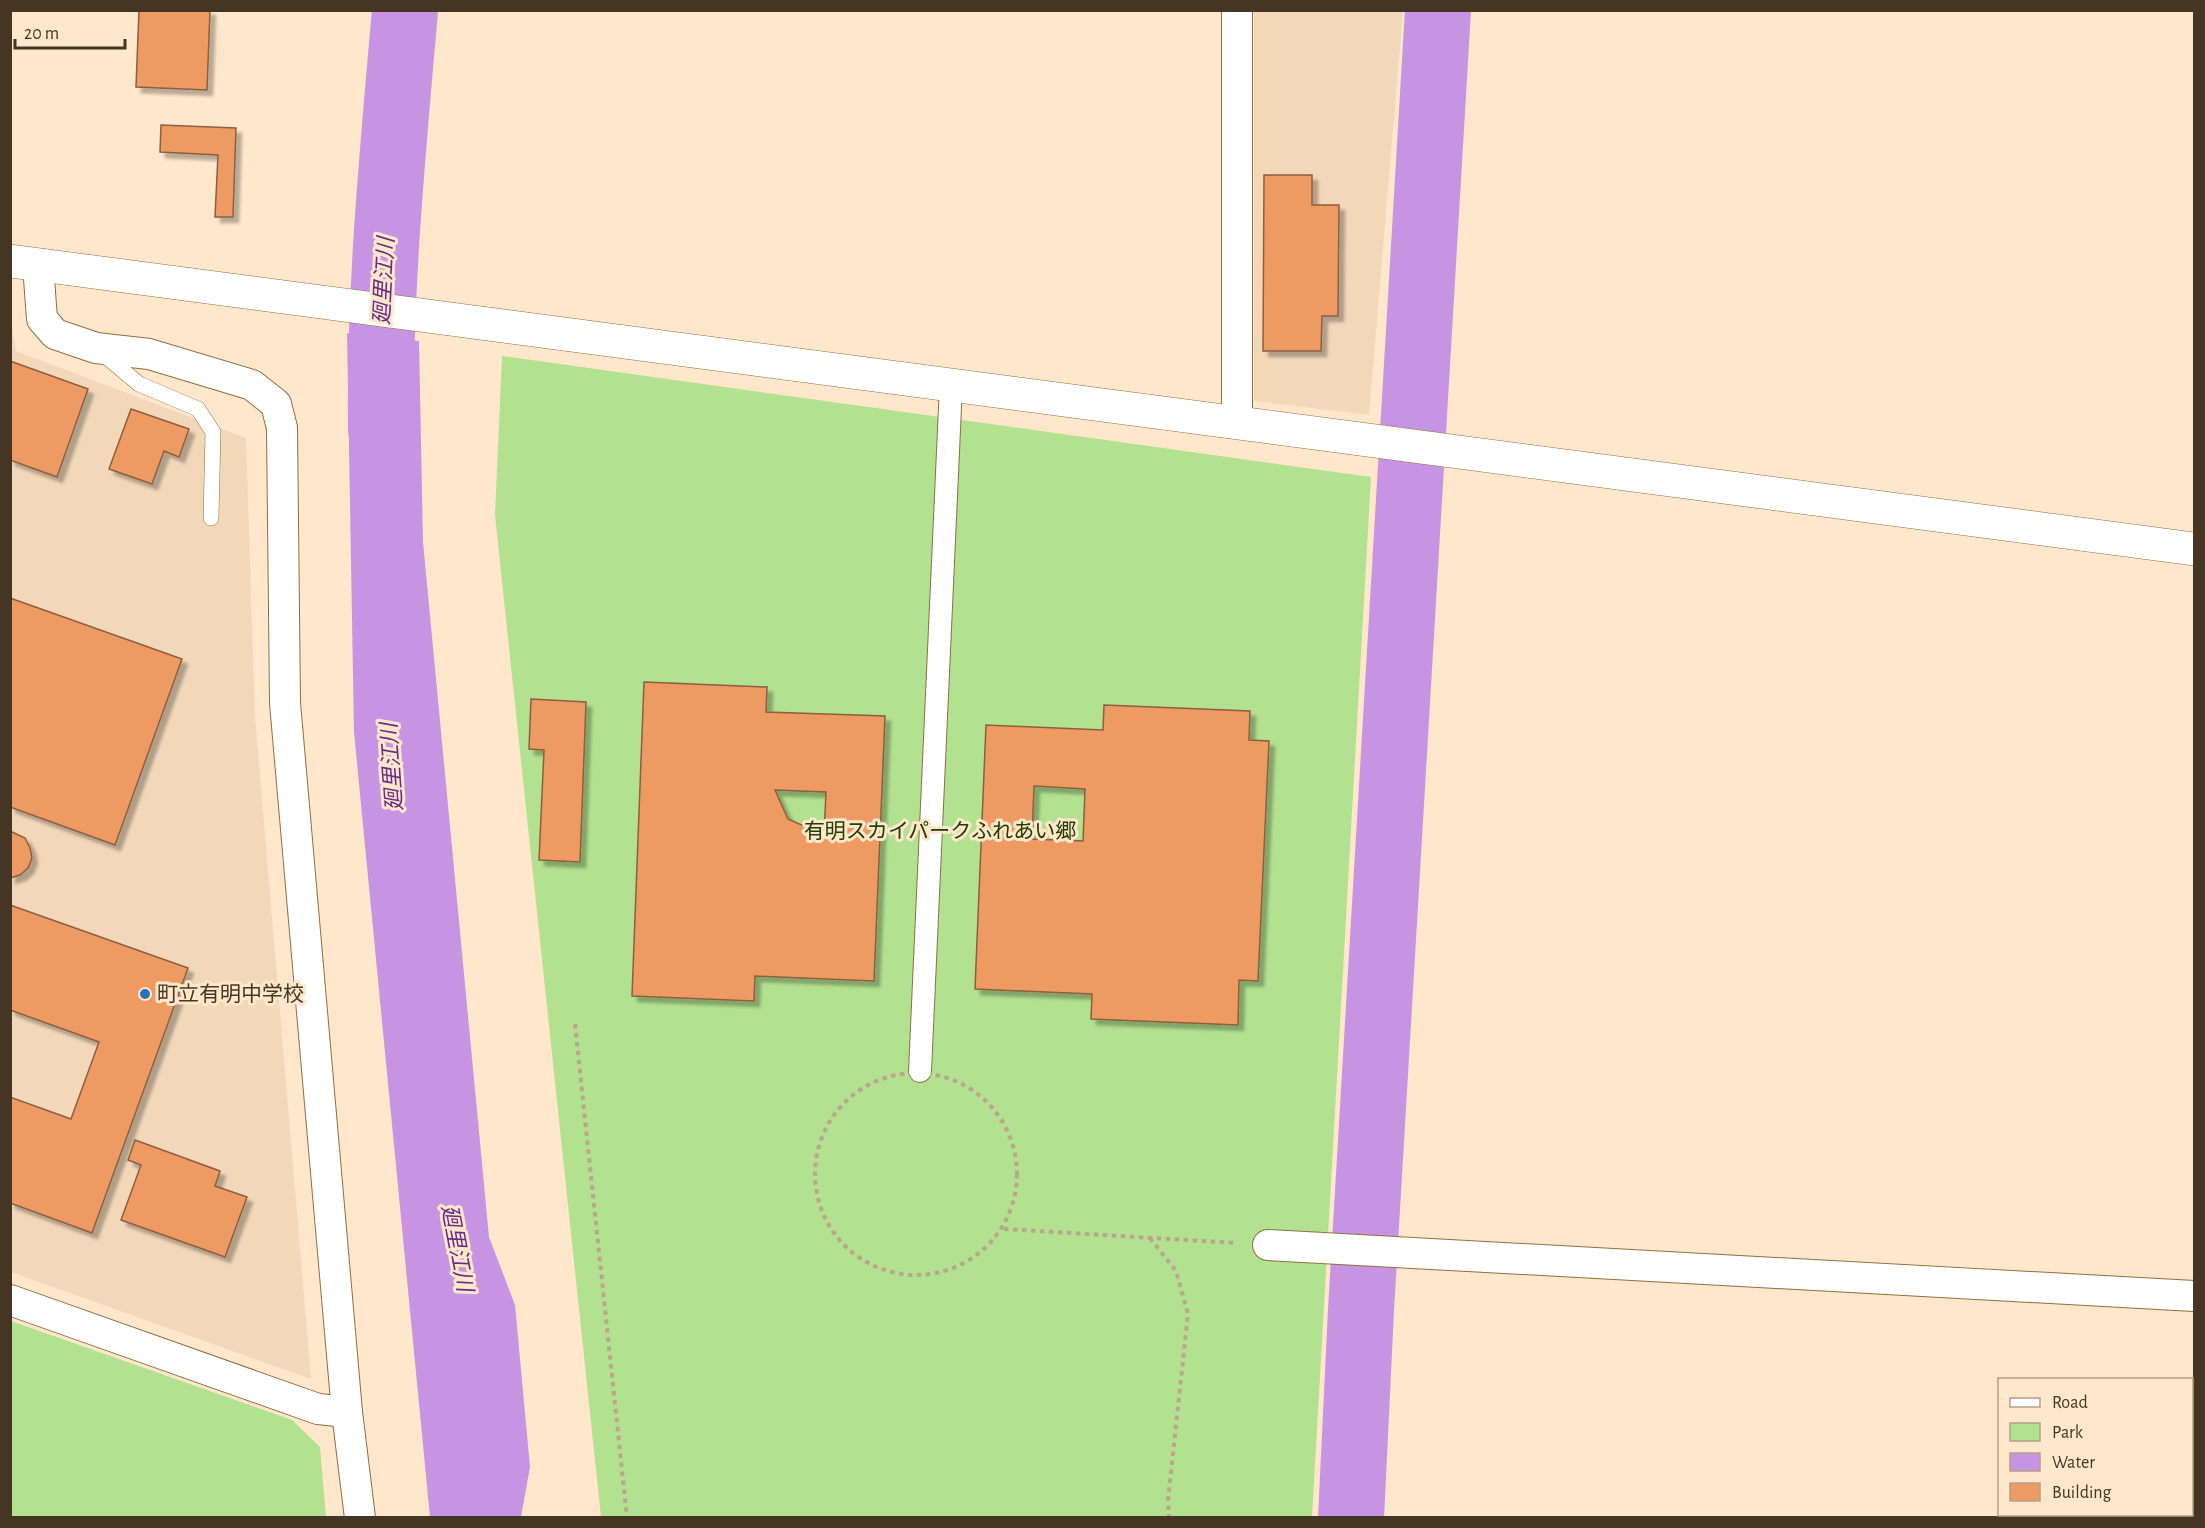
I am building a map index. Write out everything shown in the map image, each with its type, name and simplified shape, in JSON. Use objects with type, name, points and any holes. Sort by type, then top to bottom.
[{"type":"street","points":[[1237,10],[1237,423]]},
{"type":"street","points":[[360,1518],[347,1412],[285,703],[282,428],[276,404],[252,386],[150,354],[96,348],[55,334],[42,319],[24,263],[2194,549]]},
{"type":"street","points":[[920,1071],[951,386]]},
{"type":"street","points":[[1268,1245],[2194,1296]]},
{"type":"street","points":[[10,1300],[318,1409],[347,1412]]},
{"type":"lane","points":[[96,348],[139,384],[198,409],[213,432],[211,518]]},
{"type":"path","points":[[575,1024],[627,1518]]},
{"type":"path","points":[[920,1071],[972,1087],[1008,1126],[1019,1178],[1004,1229],[964,1266],[911,1277],[860,1261],[824,1222],[812,1169],[828,1118],[868,1083],[920,1071]]},
{"type":"path","points":[[1004,1229],[1268,1245]]},
{"type":"path","points":[[1150,1238],[1176,1271],[1188,1314],[1168,1500],[1169,1518]]},
{"type":"shaded area","points":[[1254,11],[1403,11],[1369,415],[1254,401]]},
{"type":"shaded area","name":"町立有明中学校","points":[[10,315],[16,351],[246,438],[255,716],[311,1379],[11,1272]]},
{"type":"green space","name":"有明スカイパークふれあい郷","points":[[502,356],[1371,477],[1312,1517],[601,1517],[495,515]]},
{"type":"green space","points":[[11,1321],[292,1420],[320,1447],[326,1517],[11,1517]]},
{"type":"water","points":[[347,333],[419,341],[423,542],[489,1237],[515,1305],[530,1467],[521,1517],[430,1517],[354,732]]},
{"type":"building","points":[[139,10],[210,10],[207,90],[136,87]]},
{"type":"building","points":[[161,125],[236,128],[233,217],[215,217],[218,155],[160,152]]},
{"type":"building","points":[[1264,175],[1312,175],[1312,205],[1339,205],[1338,316],[1322,316],[1321,351],[1263,351]]},
{"type":"building","points":[[10,361],[88,389],[57,477],[10,460]]},
{"type":"building","points":[[131,409],[189,429],[179,457],[164,451],[152,484],[109,469]]},
{"type":"building","points":[[10,598],[182,659],[115,845],[10,807]]},
{"type":"building","points":[[644,682],[767,687],[766,712],[885,716],[874,981],[755,976],[754,1001],[632,996]],"holes":[[[775,790],[826,792],[824,835],[788,819]]]},
{"type":"building","points":[[531,699],[586,702],[580,862],[539,860],[544,750],[529,749]]},
{"type":"building","points":[[1104,705],[1250,711],[1249,740],[1269,741],[1258,981],[1239,980],[1238,1025],[1091,1019],[1092,994],[975,989],[986,725],[1103,730]],"holes":[[[1034,786],[1085,789],[1083,841],[1032,839]]]},
{"type":"building","points":[[10,831],[25,838],[32,858],[28,868],[20,875],[10,878]]},
{"type":"building","points":[[10,905],[188,968],[92,1233],[10,1203],[10,1097],[71,1119],[99,1042],[10,1010]]},
{"type":"building","points":[[135,1140],[220,1171],[215,1186],[247,1197],[225,1257],[121,1220],[141,1165],[128,1160]]},
{"type":"waterway","name":"廻里江川","points":[[381,429],[382,324],[405,10]]},
{"type":"waterway","points":[[1351,1518],[1361,1310],[1438,10]]},
{"type":"place","name":"町立有明中学校","points":[[145,994]]}]
